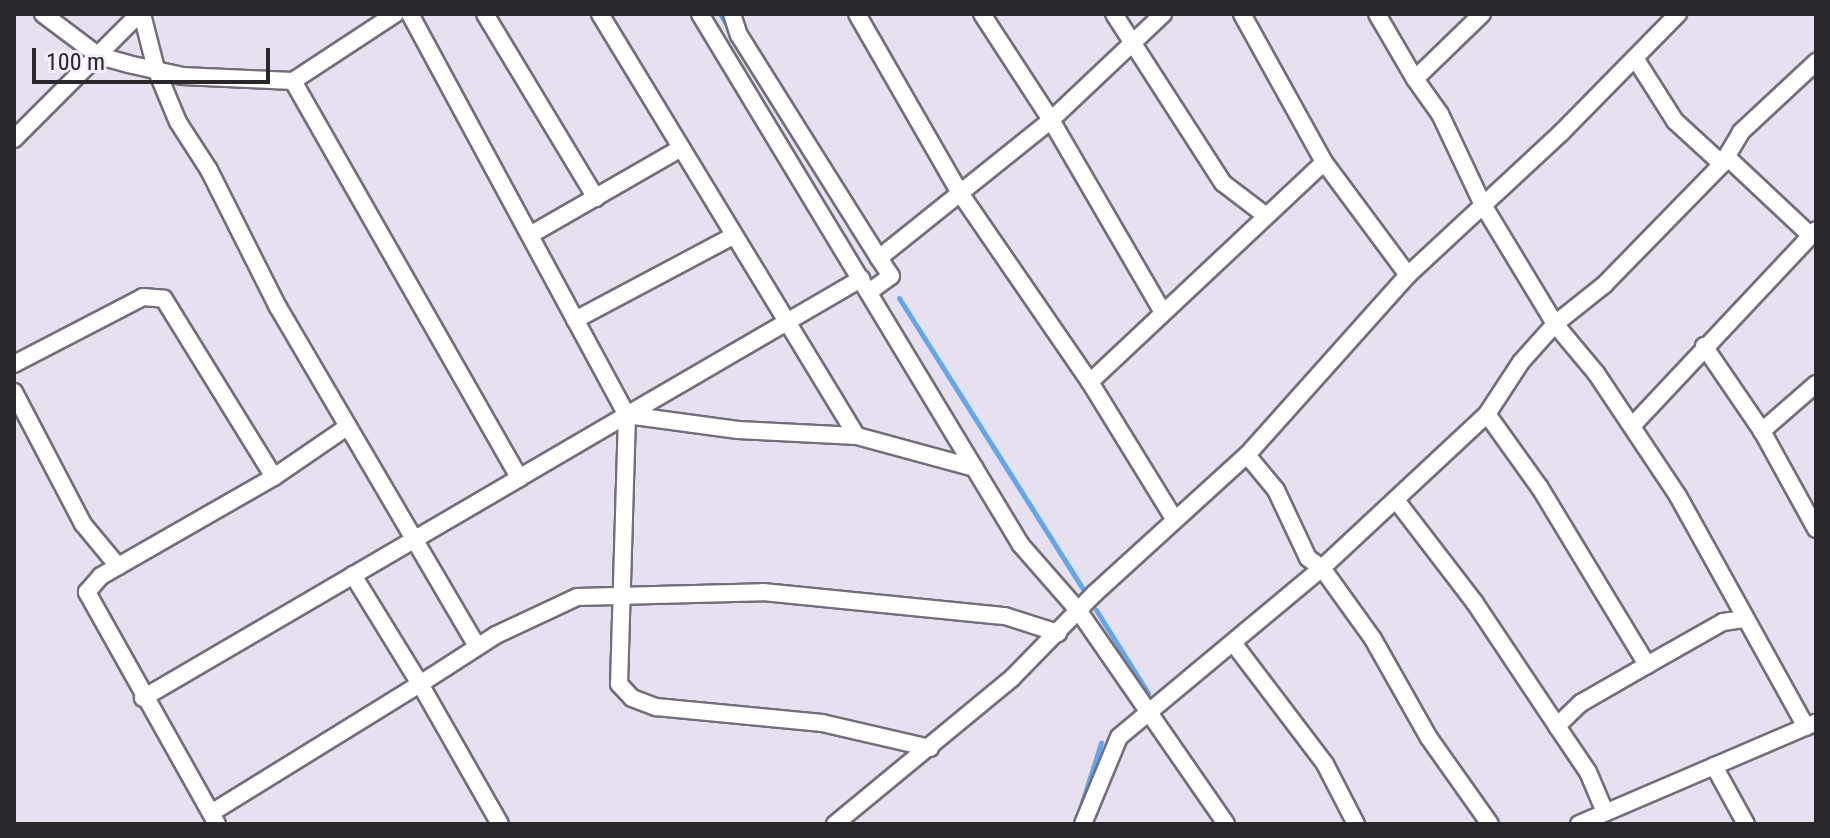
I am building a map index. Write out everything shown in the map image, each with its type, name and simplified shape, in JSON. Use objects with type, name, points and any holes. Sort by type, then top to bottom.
[{"type":"street","points":[[43,14],[99,56],[182,76],[293,81],[395,14]]},
{"type":"street","points":[[14,139],[140,14],[156,69],[178,122],[347,427],[477,646]]},
{"type":"street","points":[[410,14],[627,415],[617,593],[619,684],[632,698],[656,707],[822,723],[930,748]]},
{"type":"street","points":[[485,14],[596,198]]},
{"type":"street","points":[[600,14],[784,324],[857,436]]},
{"type":"street","points":[[700,14],[1035,564],[1078,610],[1226,824]]},
{"type":"street","points":[[143,698],[784,324],[891,276],[739,35],[732,14]]},
{"type":"street","points":[[857,14],[960,193],[1090,382],[1175,520]]},
{"type":"street","points":[[982,14],[1051,120],[1162,311]]},
{"type":"street","points":[[1114,14],[1223,183],[1265,215]]},
{"type":"street","points":[[879,258],[1051,120],[1163,14]]},
{"type":"street","points":[[1242,14],[1324,162],[1408,275]]},
{"type":"street","points":[[1377,14],[1415,79],[1440,114],[1483,205],[1555,324],[1633,425],[1744,619],[1811,725],[1579,824]]},
{"type":"street","points":[[1415,79],[1482,14]]},
{"type":"street","points":[[835,824],[930,748],[1058,633],[1078,610],[1247,455],[1408,275],[1678,14]]},
{"type":"street","points":[[1633,425],[1704,346],[1814,233],[1675,121],[1635,58]]},
{"type":"street","points":[[1089,820],[1119,737],[1322,568],[1487,414],[1521,362],[1555,324],[1604,285],[1724,160],[1741,132],[1816,62]]},
{"type":"street","points":[[293,81],[519,478]]},
{"type":"street","points":[[530,235],[681,148]]},
{"type":"street","points":[[1090,382],[1162,311],[1324,162]]},
{"type":"street","points":[[575,320],[733,236]]},
{"type":"street","points":[[14,364],[143,297],[164,299],[274,477]]},
{"type":"street","points":[[1704,346],[1762,431],[1816,529]]},
{"type":"street","points":[[1762,431],[1816,384]]},
{"type":"street","points":[[14,392],[83,524],[118,566]]},
{"type":"street","points":[[1487,414],[1540,488],[1647,665]]},
{"type":"street","points":[[627,415],[738,430],[857,436],[975,468]]},
{"type":"street","points":[[347,427],[274,477],[118,566],[87,592],[143,698],[214,819],[477,646],[577,597],[617,593],[763,592],[1005,616],[1058,633]]},
{"type":"street","points":[[1247,455],[1276,490],[1308,558],[1322,568],[1490,824]]},
{"type":"street","points":[[1396,500],[1475,603],[1588,772],[1605,812]]},
{"type":"street","points":[[353,575],[500,824]]},
{"type":"street","points":[[1557,726],[1581,703],[1647,665],[1723,622],[1744,619]]},
{"type":"street","points":[[1234,644],[1325,764],[1356,824]]},
{"type":"street","points":[[1714,766],[1746,824]]},
{"type":"waterway","points":[[720,14],[731,31]]},
{"type":"waterway","points":[[899,298],[1082,588]]},
{"type":"waterway","points":[[1096,610],[1148,693]]},
{"type":"waterway","points":[[1078,815],[1101,743]]}]
